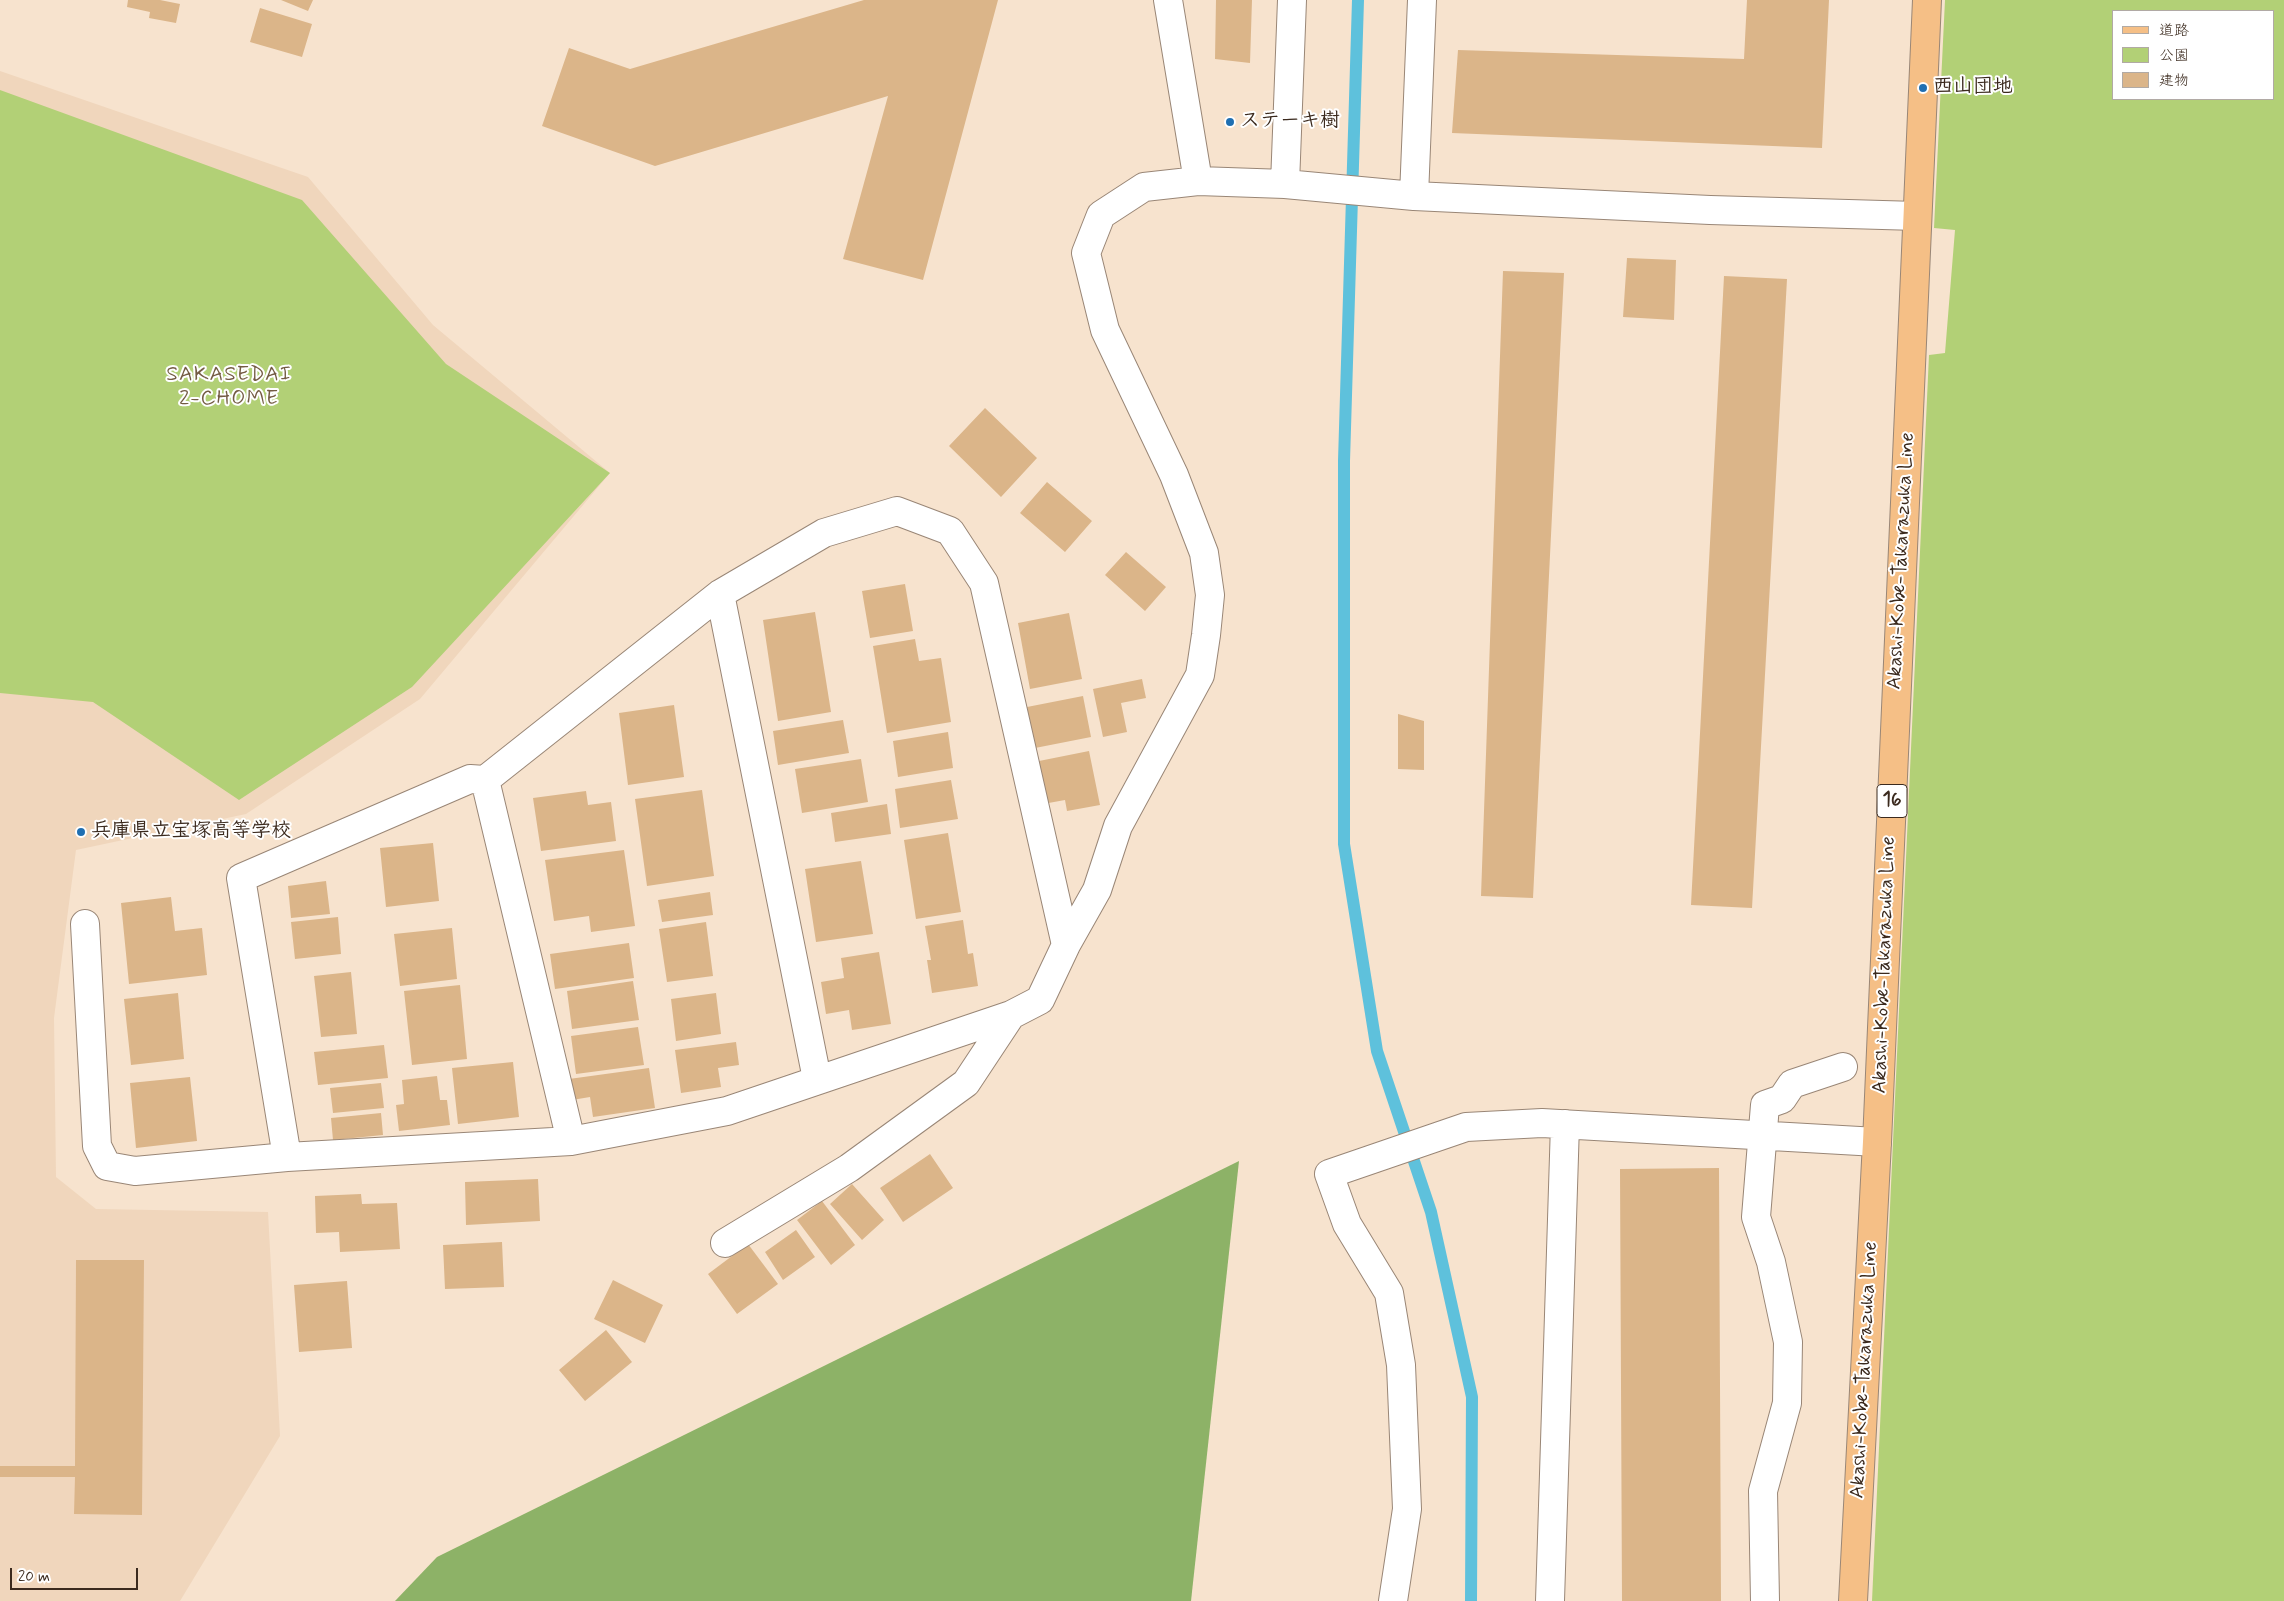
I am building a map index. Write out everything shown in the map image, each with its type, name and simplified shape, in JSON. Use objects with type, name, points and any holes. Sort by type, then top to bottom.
[{"type":"main road","name":"Akashi-Kobe-Takarazuka Line","points":[[1854,1601],[1877,1142],[1927,0]]},
{"type":"street","points":[[1168,0],[1198,181]]},
{"type":"street","points":[[1285,184],[1292,0]]},
{"type":"street","points":[[1410,196],[1422,0]]},
{"type":"street","points":[[85,924],[97,1146],[107,1166],[135,1171],[287,1157],[571,1141],[727,1111],[1011,1015],[1040,1000],[1066,945],[1097,890],[1118,826],[1200,675],[1210,595],[1204,553],[1174,476],[1105,330],[1086,253],[1101,215],[1144,188],[1198,181],[1285,184],[1410,196],[1710,210],[1917,216]]},
{"type":"street","points":[[287,1157],[241,878],[470,779],[485,780],[720,594],[824,533],[898,511],[950,531],[984,583],[1066,945]]},
{"type":"street","points":[[720,594],[817,1079]]},
{"type":"street","points":[[485,780],[571,1141]]},
{"type":"street","points":[[725,1243],[849,1168],[966,1083],[1011,1015]]},
{"type":"street","points":[[1765,1601],[1763,1491],[1787,1403],[1788,1342],[1771,1262],[1756,1217],[1765,1105],[1782,1099],[1792,1084],[1843,1067]]},
{"type":"street","points":[[1393,1601],[1407,1509],[1401,1365],[1389,1293],[1347,1224],[1329,1174],[1466,1126],[1542,1123],[1877,1142]]},
{"type":"street","points":[[1550,1601],[1565,1124]]},
{"type":"shaded area","name":"兵庫県立宝塚高等学校","points":[[0,71],[308,177],[433,325],[610,473],[420,699],[246,814],[76,850],[54,1018],[56,1177],[96,1209],[268,1212],[280,1436],[180,1601],[0,1601]]},
{"type":"green space","points":[[1945,0],[2284,0],[2284,1601],[1872,1601],[1929,355],[1945,353],[1955,230],[1934,228]]},
{"type":"green space","name":"兵庫県立宝塚高等学校","points":[[0,90],[302,200],[446,364],[610,473],[412,687],[239,800],[93,702],[0,693]]},
{"type":"green space","points":[[1239,1161],[1191,1601],[395,1601],[437,1557]]},
{"type":"building","points":[[128,0],[160,0],[180,4],[176,23],[149,18],[150,12],[127,7]]},
{"type":"building","points":[[281,0],[313,0],[308,11]]},
{"type":"building","points":[[864,0],[998,0],[923,280],[843,259],[888,96],[655,166],[542,126],[569,48],[630,69]]},
{"type":"building","points":[[1216,0],[1252,0],[1250,63],[1215,59]]},
{"type":"building","points":[[1747,0],[1829,0],[1822,148],[1452,133],[1458,50],[1744,59]]},
{"type":"building","points":[[260,8],[312,24],[302,57],[250,42]]},
{"type":"building","points":[[1627,258],[1676,260],[1674,320],[1623,317]]},
{"type":"building","points":[[1503,271],[1564,273],[1533,898],[1481,896]]},
{"type":"building","points":[[1724,276],[1787,279],[1752,908],[1691,905]]},
{"type":"building","points":[[985,408],[1037,458],[1001,497],[949,446]]},
{"type":"building","points":[[1047,482],[1092,521],[1065,552],[1020,513]]},
{"type":"building","points":[[1126,552],[1166,587],[1145,611],[1105,575]]},
{"type":"building","points":[[905,584],[913,631],[870,638],[862,591]]},
{"type":"building","points":[[815,612],[831,712],[778,721],[763,620]]},
{"type":"building","points":[[1069,613],[1082,679],[1030,689],[1018,623]]},
{"type":"building","points":[[915,639],[919,661],[941,658],[951,722],[887,733],[873,646]]},
{"type":"building","points":[[1142,679],[1146,698],[1121,703],[1127,732],[1103,737],[1093,689]]},
{"type":"building","points":[[1083,696],[1091,737],[1035,748],[1027,707]]},
{"type":"building","points":[[674,705],[684,777],[628,785],[619,713]]},
{"type":"building","points":[[1398,714],[1424,721],[1424,770],[1398,769]]},
{"type":"building","points":[[843,720],[849,753],[778,765],[773,731]]},
{"type":"building","points":[[948,732],[953,768],[898,777],[893,741]]},
{"type":"building","points":[[1089,751],[1100,805],[1067,811],[1065,800],[1043,804],[1034,762]]},
{"type":"building","points":[[861,759],[868,802],[802,813],[795,769]]},
{"type":"building","points":[[951,780],[958,819],[900,828],[895,789]]},
{"type":"building","points":[[702,790],[714,876],[647,886],[635,799]]},
{"type":"building","points":[[586,791],[588,805],[611,802],[616,841],[541,851],[533,798]]},
{"type":"building","points":[[887,804],[891,834],[835,842],[831,813]]},
{"type":"building","points":[[948,833],[961,912],[916,919],[904,840]]},
{"type":"building","points":[[433,843],[439,901],[386,907],[380,848]]},
{"type":"building","points":[[624,850],[635,926],[591,932],[589,916],[554,921],[545,860]]},
{"type":"building","points":[[861,861],[873,934],[816,942],[805,869]]},
{"type":"building","points":[[326,881],[330,914],[291,918],[288,886]]},
{"type":"building","points":[[710,892],[713,915],[662,922],[658,900]]},
{"type":"building","points":[[171,897],[175,931],[202,928],[207,975],[129,984],[121,903]]},
{"type":"building","points":[[338,917],[341,954],[295,959],[291,922]]},
{"type":"building","points":[[963,920],[968,954],[973,953],[978,986],[932,993],[927,960],[931,960],[925,926]]},
{"type":"building","points":[[706,922],[713,976],[667,982],[659,929]]},
{"type":"building","points":[[452,928],[457,979],[400,986],[394,934]]},
{"type":"building","points":[[629,943],[634,978],[555,989],[550,954]]},
{"type":"building","points":[[879,952],[891,1024],[852,1030],[849,1010],[826,1014],[821,982],[844,978],[841,958]]},
{"type":"building","points":[[351,972],[357,1034],[321,1037],[314,976]]},
{"type":"building","points":[[633,981],[639,1020],[572,1029],[567,991]]},
{"type":"building","points":[[460,985],[467,1059],[412,1065],[404,991]]},
{"type":"building","points":[[178,993],[184,1059],[131,1065],[124,999]]},
{"type":"building","points":[[716,993],[721,1034],[676,1041],[671,999]]},
{"type":"building","points":[[638,1027],[644,1065],[576,1074],[571,1036]]},
{"type":"building","points":[[736,1042],[739,1065],[718,1068],[721,1087],[681,1093],[675,1050]]},
{"type":"building","points":[[384,1045],[388,1078],[318,1085],[314,1052]]},
{"type":"building","points":[[513,1062],[519,1117],[458,1124],[452,1068]]},
{"type":"building","points":[[649,1068],[655,1108],[593,1117],[590,1097],[572,1100],[569,1079]]},
{"type":"building","points":[[437,1076],[440,1100],[447,1100],[450,1125],[399,1131],[396,1105],[404,1104],[402,1080]]},
{"type":"building","points":[[190,1077],[197,1141],[136,1148],[130,1083]]},
{"type":"building","points":[[381,1083],[384,1108],[333,1113],[330,1088]]},
{"type":"building","points":[[381,1113],[383,1135],[333,1140],[331,1118]]},
{"type":"building","points":[[930,1154],[953,1188],[903,1222],[880,1188]]},
{"type":"building","points":[[1719,1168],[1721,1601],[1622,1601],[1620,1169]]},
{"type":"building","points":[[538,1179],[540,1221],[466,1225],[465,1182]]},
{"type":"building","points":[[852,1184],[884,1220],[862,1240],[830,1204]]},
{"type":"building","points":[[361,1194],[362,1204],[397,1203],[400,1249],[340,1252],[339,1232],[316,1233],[315,1196]]},
{"type":"building","points":[[822,1201],[855,1245],[831,1265],[797,1220]]},
{"type":"building","points":[[796,1230],[815,1257],[783,1280],[765,1252]]},
{"type":"building","points":[[502,1242],[504,1287],[445,1289],[443,1245]]},
{"type":"building","points":[[748,1244],[778,1284],[737,1314],[708,1274]]},
{"type":"building","points":[[76,1260],[144,1260],[142,1515],[74,1514],[75,1477],[0,1477],[0,1466],[75,1466]]},
{"type":"building","points":[[613,1280],[663,1305],[645,1343],[594,1319]]},
{"type":"building","points":[[347,1281],[352,1348],[299,1352],[294,1285]]},
{"type":"building","points":[[606,1330],[632,1362],[585,1401],[559,1370]]},
{"type":"waterway","points":[[1358,0],[1344,461],[1344,844],[1377,1051],[1431,1212],[1472,1397],[1471,1601]]},
{"type":"place","name":"西山団地","points":[[1923,88]]},
{"type":"place","name":"ステーキ樹","points":[[1230,122]]},
{"type":"place","name":"兵庫県立宝塚高等学校","points":[[81,832]]},
{"type":"district","name":"SAKASEDAI 2-CHOME","points":[[229,388]]}]
